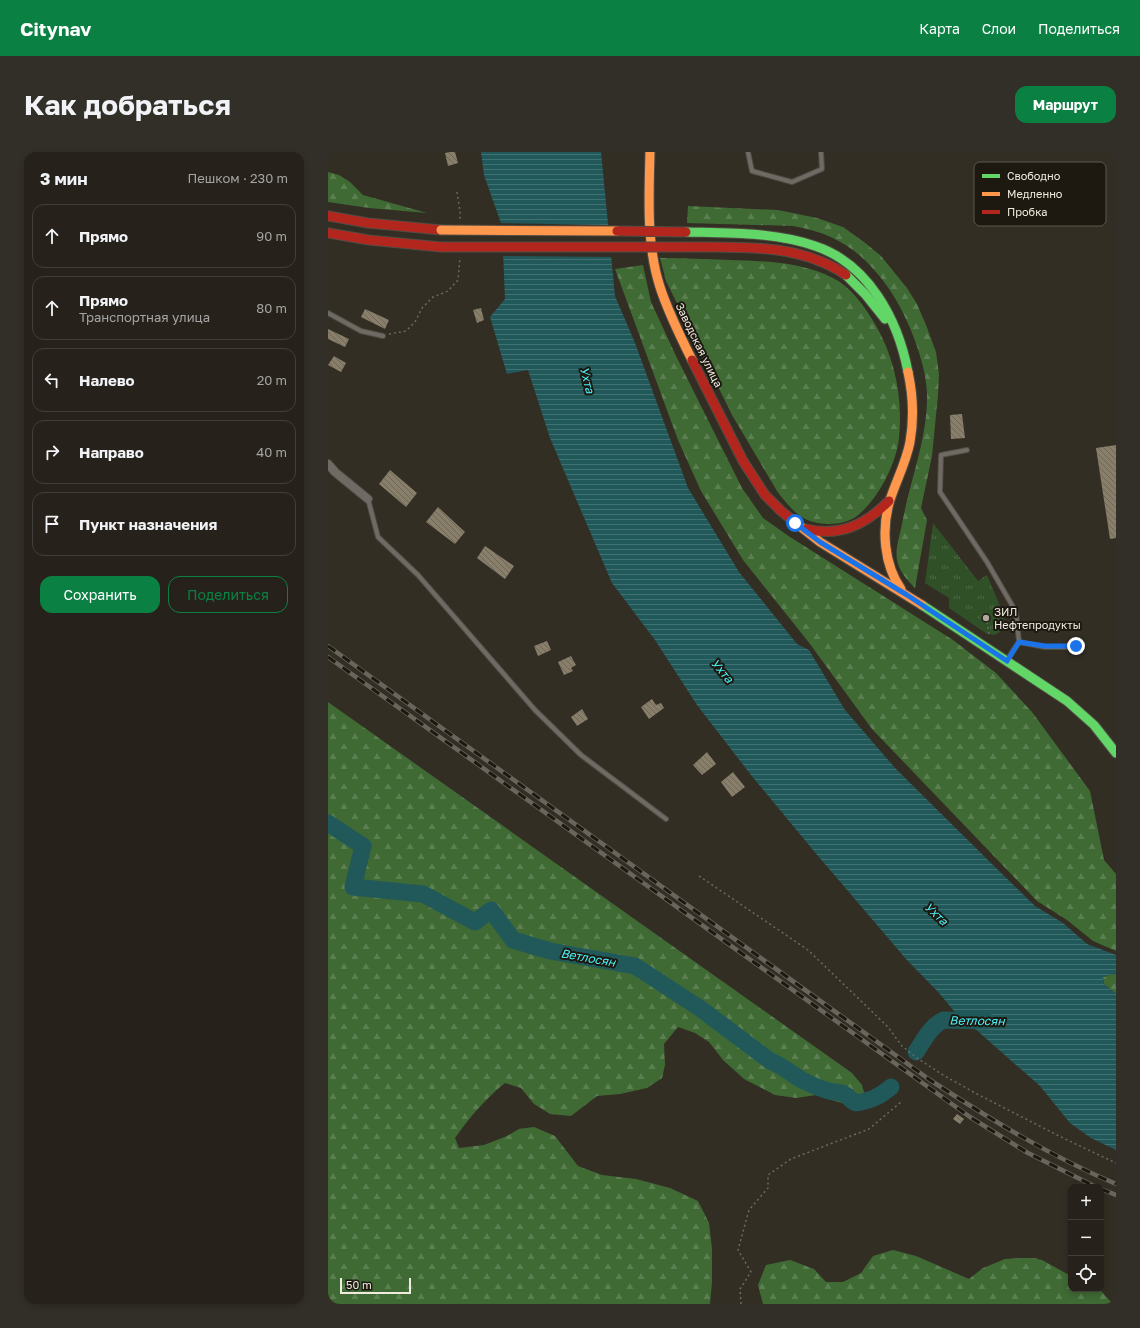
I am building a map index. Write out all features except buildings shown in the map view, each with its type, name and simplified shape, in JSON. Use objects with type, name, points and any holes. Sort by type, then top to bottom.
[{"type":"street","name":"Заводская улица","points":[[650,152],[652,246],[657,278],[670,315],[743,461],[765,495],[795,523]]},
{"type":"street","points":[[328,216],[368,223],[441,230],[748,234],[779,237],[811,244],[843,258],[861,274],[881,300],[896,330],[912,390],[912,422],[910,443],[889,501],[886,537],[889,562],[894,580],[907,595]]},
{"type":"street","points":[[328,233],[368,240],[441,247],[746,248],[776,251],[809,258],[835,268],[859,287],[875,305],[896,336],[904,357]]},
{"type":"street","points":[[328,464],[335,472],[368,499]]},
{"type":"street","points":[[795,523],[806,529],[820,532],[840,531],[871,517],[889,501]]},
{"type":"street","points":[[795,523],[820,542],[907,595],[1067,701],[1094,725],[1116,753]]},
{"type":"lane","points":[[748,152],[752,172],[792,182],[822,169],[821,152]]},
{"type":"lane","points":[[328,313],[361,331],[383,336]]},
{"type":"lane","points":[[967,450],[941,455],[940,492],[987,562],[1016,612],[1019,642],[1007,661]]},
{"type":"lane","points":[[368,499],[378,537],[418,575],[535,710],[581,755],[666,819]]},
{"type":"lane","points":[[1019,642],[1045,646],[1076,646]]},
{"type":"path","points":[[456,192],[460,211],[460,225]]},
{"type":"path","points":[[383,336],[406,331],[414,322],[422,308],[433,297],[448,291],[458,280],[460,254]]},
{"type":"path","points":[[987,622],[989,634]]},
{"type":"path","points":[[699,876],[808,950],[888,1027],[906,1050],[917,1058],[943,1075],[977,1094],[1116,1164]]},
{"type":"path","points":[[741,1304],[740,1289],[751,1272],[738,1250],[749,1210],[768,1188],[768,1175],[791,1159],[869,1129],[901,1102]]},
{"type":"green space","points":[[328,172],[339,175],[350,182],[363,195],[427,213],[369,208],[328,202]]},
{"type":"green space","points":[[688,206],[778,210],[817,218],[843,227],[881,256],[907,288],[917,304],[936,352],[939,374],[932,456],[921,508],[927,520],[915,588],[901,572],[897,560],[897,551],[905,508],[922,443],[927,410],[927,393],[923,366],[914,337],[894,297],[878,274],[857,253],[835,239],[822,233],[793,226],[687,223]]},
{"type":"green space","points":[[660,258],[756,261],[782,263],[796,266],[821,273],[840,282],[852,292],[862,304],[882,337],[888,351],[896,379],[900,408],[900,423],[897,448],[885,481],[865,509],[857,516],[841,523],[816,523],[800,516],[780,496],[732,415],[666,281]]},
{"type":"green space","points":[[643,265],[651,302],[676,356],[742,488],[763,518],[790,537],[953,640],[996,673],[1032,712],[1090,791],[1104,860],[1116,874],[1116,951],[1093,941],[1067,920],[1037,901],[872,729],[810,644],[743,560],[701,491],[678,440],[615,269]]},
{"type":"green space","points":[[933,523],[978,581],[987,575],[1000,606],[1004,622],[1001,631],[995,635],[987,634],[949,608],[949,598],[925,583]]},
{"type":"green space","points":[[328,702],[852,1073],[862,1085],[865,1096],[857,1106],[816,1095],[796,1098],[775,1095],[744,1079],[723,1060],[709,1042],[695,1033],[678,1027],[664,1044],[665,1065],[662,1078],[647,1088],[620,1094],[597,1096],[571,1116],[550,1114],[534,1104],[521,1088],[505,1083],[478,1109],[455,1138],[459,1148],[484,1145],[507,1136],[519,1129],[534,1127],[555,1136],[578,1166],[602,1175],[636,1179],[670,1188],[698,1201],[709,1223],[712,1249],[710,1304],[328,1304]]},
{"type":"green space","points":[[1112,974],[1116,975],[1116,994],[1104,984],[1103,977]]},
{"type":"green space","points":[[893,1250],[916,1256],[969,1279],[983,1268],[1005,1259],[1034,1258],[1042,1260],[1068,1274],[1068,1292],[1102,1292],[1113,1304],[763,1304],[758,1285],[766,1265],[790,1260],[814,1269],[826,1282],[843,1282],[861,1273],[873,1256]]},
{"type":"water","name":"Ухта","points":[[481,152],[601,152],[615,296],[635,343],[688,488],[739,572],[797,644],[809,650],[845,710],[895,768],[1035,906],[1063,923],[1087,944],[1116,955],[1116,975],[1112,974],[1103,977],[1104,984],[1116,994],[1116,1150],[1091,1138],[1070,1123],[1040,1086],[973,1027],[959,1017],[939,993],[906,959],[751,775],[697,705],[655,640],[612,583],[550,438],[528,370],[507,374],[490,317],[505,299],[502,226],[484,175]]},
{"type":"pier","points":[[498,223],[610,225],[613,257],[501,256],[500,227]]},
{"type":"waterway","name":"Ветлосян","points":[[328,823],[363,846],[353,887],[423,894],[475,922],[491,910],[513,940],[550,951],[635,966],[701,1009],[770,1061],[806,1082],[822,1089],[843,1094],[856,1103],[875,1098],[891,1087]]},
{"type":"waterway","name":"Ветлосян","points":[[916,1052],[925,1038],[939,1022],[944,1020],[986,1021]]},
{"type":"railway","points":[[328,646],[930,1080],[975,1109],[1044,1149],[1116,1184]]},
{"type":"railway","points":[[328,657],[970,1117],[1028,1153],[1090,1184]]},
{"type":"railway","points":[[1104,1190],[1116,1195]]},
{"type":"traffic: fast","points":[[686,232],[751,234],[784,238],[815,246],[834,254],[851,266],[866,280],[878,296],[897,333],[908,372]]},
{"type":"traffic: fast","points":[[846,275],[865,294],[885,319]]},
{"type":"traffic: fast","points":[[922,605],[1067,701],[1094,725],[1116,753]]},
{"type":"traffic: slow","points":[[650,152],[649,220],[652,254],[660,287],[667,306],[692,360]]},
{"type":"traffic: slow","points":[[441,230],[617,231]]},
{"type":"traffic: slow","points":[[901,589],[891,569],[885,535],[887,511],[910,442],[912,407],[908,372]]},
{"type":"traffic: slow","points":[[792,520],[820,542],[922,605]]},
{"type":"traffic: jam","points":[[328,216],[368,223],[441,230]]},
{"type":"traffic: jam","points":[[617,231],[686,232]]},
{"type":"traffic: jam","points":[[328,233],[369,240],[441,247]]},
{"type":"traffic: jam","points":[[441,247],[686,247]]},
{"type":"traffic: jam","points":[[686,247],[748,247],[789,252],[809,257],[846,275]]},
{"type":"traffic: jam","points":[[692,360],[743,461],[765,495],[792,520]]},
{"type":"traffic: jam","points":[[806,529],[830,531],[851,527],[871,517],[889,501]]},
{"type":"place","name":"ЗИЛ Нефтепродукты","points":[[986,618]]},
{"type":"route","points":[[795,523],[820,542],[907,595],[1007,661],[1019,642],[1045,646],[1076,646]]}]
